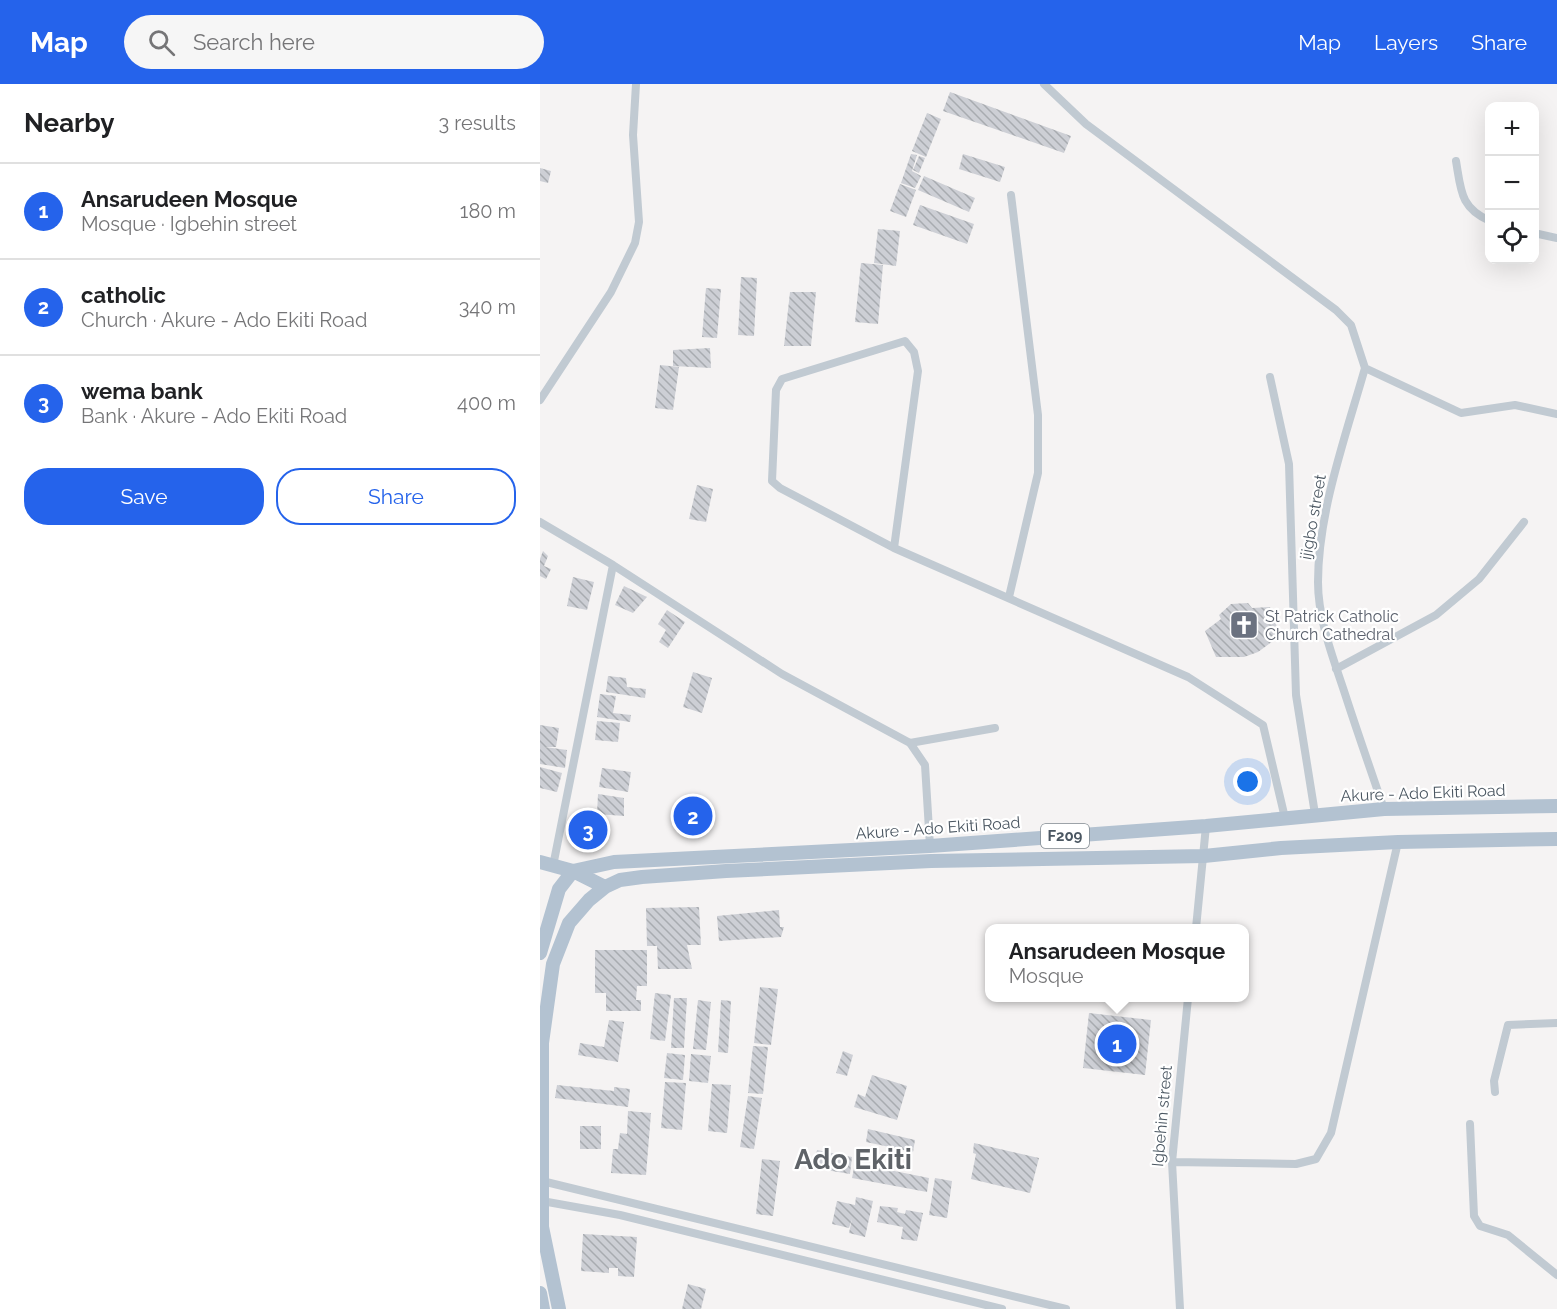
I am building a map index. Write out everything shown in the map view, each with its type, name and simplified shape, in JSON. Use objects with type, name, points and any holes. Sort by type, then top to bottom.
[{"type":"main road","name":"Akure - Ado Ekiti Road","points":[[573,871],[614,862],[930,846],[1206,826],[1384,809],[1557,807]]},
{"type":"main road","name":"Akure - Ado Ekiti Road","points":[[605,887],[620,880],[642,877],[726,871],[931,861],[1204,856],[1281,848],[1398,842],[1557,839]]},
{"type":"main road","points":[[546,864],[573,871],[605,887]]},
{"type":"main road","points":[[540,954],[559,889],[573,871]]},
{"type":"main road","name":"F209","points":[[559,1309],[542,1227],[542,1043],[553,964],[569,923],[589,900],[605,887]]},
{"type":"main road","points":[[540,1293],[543,1309]]},
{"type":"street","points":[[540,400],[611,292],[635,243],[639,222],[638,171],[633,135],[636,84]]},
{"type":"street","points":[[1044,84],[1086,124],[1336,310],[1351,325],[1365,368],[1461,413],[1515,405],[1557,414]]},
{"type":"street","points":[[1456,161],[1463,199],[1474,215],[1485,219]]},
{"type":"street","points":[[1009,597],[1038,473],[1038,426],[1011,195]]},
{"type":"street","points":[[1539,233],[1557,238]]},
{"type":"street","points":[[894,548],[918,370],[914,352],[905,341],[782,379],[776,390],[772,481],[780,489],[894,548],[1188,677],[1263,725],[1285,818]]},
{"type":"street","name":"ijigbo street","points":[[1365,368],[1341,453],[1321,542],[1318,583],[1324,627],[1336,669],[1384,809]]},
{"type":"street","points":[[1270,377],[1289,464],[1296,695],[1315,814]]},
{"type":"street","points":[[540,522],[613,565],[782,674],[910,743],[925,765],[930,846]]},
{"type":"street","points":[[1336,669],[1436,615],[1479,579],[1524,522]]},
{"type":"street","points":[[546,864],[613,565]]},
{"type":"street","points":[[910,743],[995,728]]},
{"type":"street","points":[[1196,924],[1206,826]]},
{"type":"street","points":[[1172,1162],[1296,1164],[1316,1159],[1331,1133],[1398,842]]},
{"type":"street","name":"Igbehin street","points":[[1180,1309],[1172,1162],[1188,1002]]},
{"type":"street","points":[[1495,1092],[1494,1081],[1508,1025],[1557,1023]]},
{"type":"street","points":[[1470,1124],[1474,1216],[1480,1226],[1508,1235],[1557,1275]]},
{"type":"street","points":[[542,1180],[1066,1309]]},
{"type":"street","points":[[542,1201],[620,1215],[1002,1309]]},
{"type":"building","points":[[950,92],[1071,136],[1064,153],[943,111]]},
{"type":"building","points":[[927,113],[941,119],[926,157],[912,151]]},
{"type":"building","points":[[911,154],[917,155],[912,171],[921,176],[915,188],[901,183]]},
{"type":"building","points":[[963,154],[1005,167],[1000,182],[959,169]]},
{"type":"building","points":[[919,156],[925,158],[919,173],[913,170]]},
{"type":"building","points":[[540,168],[551,171],[548,183],[540,181]]},
{"type":"building","points":[[924,176],[975,198],[969,212],[918,190]]},
{"type":"building","points":[[900,184],[916,190],[906,217],[890,211]]},
{"type":"building","points":[[920,205],[974,224],[967,244],[913,225]]},
{"type":"building","points":[[878,229],[900,231],[896,266],[874,263]]},
{"type":"building","points":[[861,263],[883,265],[878,324],[855,322]]},
{"type":"building","points":[[741,277],[757,278],[754,336],[738,335]]},
{"type":"building","points":[[706,288],[721,289],[717,338],[702,337]]},
{"type":"building","points":[[790,292],[816,292],[811,346],[784,346]]},
{"type":"building","points":[[710,348],[711,368],[673,366],[673,350]]},
{"type":"building","points":[[660,365],[679,367],[673,410],[655,408]]},
{"type":"building","points":[[697,485],[713,489],[706,522],[689,519]]},
{"type":"building","points":[[543,551],[548,556],[544,566],[551,569],[546,579],[540,576],[540,559]]},
{"type":"building","points":[[573,577],[594,582],[587,610],[567,606]]},
{"type":"building","points":[[624,586],[647,597],[633,613],[615,605]]},
{"type":"building","name":"St Patrick Catholic Church Cathedral","points":[[1248,603],[1252,608],[1270,607],[1280,636],[1258,652],[1244,657],[1216,657],[1205,631],[1221,619],[1219,615],[1231,604]]},
{"type":"building","points":[[667,610],[685,622],[668,648],[659,642],[666,630],[658,624]]},
{"type":"building","points":[[693,672],[712,678],[702,713],[683,707]]},
{"type":"building","points":[[608,676],[626,678],[627,687],[646,689],[645,698],[606,692]]},
{"type":"building","points":[[600,694],[616,696],[613,713],[631,715],[630,722],[597,717]]},
{"type":"building","points":[[597,721],[620,723],[618,742],[595,740]]},
{"type":"building","points":[[540,725],[559,728],[556,747],[545,747],[567,750],[565,768],[540,764]]},
{"type":"building","points":[[540,767],[562,773],[557,792],[540,788]]},
{"type":"building","points":[[602,768],[631,772],[628,792],[599,787]]},
{"type":"building","points":[[598,794],[624,798],[624,816],[597,814]]},
{"type":"building","points":[[699,907],[701,945],[687,945],[692,969],[658,969],[657,946],[647,946],[646,908]]},
{"type":"building","points":[[779,910],[780,927],[784,927],[781,937],[719,941],[717,916]]},
{"type":"building","points":[[595,950],[647,950],[647,986],[637,986],[636,1000],[641,1000],[641,1011],[606,1011],[606,993],[595,993]]},
{"type":"building","points":[[760,987],[778,989],[771,1045],[754,1043]]},
{"type":"building","points":[[655,993],[671,995],[665,1041],[650,1039]]},
{"type":"building","points":[[674,998],[687,998],[684,1048],[671,1048]]},
{"type":"building","points":[[698,1000],[711,1002],[706,1050],[693,1049]]},
{"type":"building","points":[[721,1000],[731,1001],[728,1053],[718,1052]]},
{"type":"building","points":[[1089,1013],[1151,1020],[1145,1075],[1083,1068]]},
{"type":"building","points":[[609,1020],[624,1022],[618,1062],[578,1055],[580,1043],[604,1047]]},
{"type":"building","points":[[753,1046],[768,1047],[763,1094],[748,1093]]},
{"type":"building","points":[[843,1051],[853,1055],[847,1076],[836,1073]]},
{"type":"building","points":[[667,1053],[685,1055],[683,1080],[664,1078]]},
{"type":"building","points":[[691,1054],[711,1056],[708,1083],[689,1081]]},
{"type":"building","points":[[872,1075],[907,1086],[897,1120],[854,1107],[858,1094],[865,1097]]},
{"type":"building","points":[[665,1082],[686,1083],[682,1130],[661,1128]]},
{"type":"building","points":[[712,1084],[731,1085],[727,1133],[708,1131]]},
{"type":"building","points":[[557,1085],[614,1091],[614,1087],[630,1089],[628,1107],[555,1098]]},
{"type":"building","points":[[748,1096],[762,1098],[754,1149],[740,1147]]},
{"type":"building","points":[[628,1111],[651,1113],[646,1175],[611,1173],[613,1149],[618,1149],[620,1133],[627,1134]]},
{"type":"building","points":[[580,1126],[601,1126],[601,1149],[580,1149]]},
{"type":"building","points":[[868,1129],[915,1140],[913,1152],[866,1142]]},
{"type":"building","points":[[974,1143],[1039,1158],[1030,1193],[971,1179],[976,1154],[973,1153]]},
{"type":"building","points":[[817,1150],[852,1157],[850,1174],[814,1168]]},
{"type":"building","points":[[762,1159],[780,1161],[773,1216],[756,1214]]},
{"type":"building","points":[[855,1163],[929,1178],[927,1192],[852,1178]]},
{"type":"building","points":[[935,1178],[952,1181],[947,1218],[929,1215]]},
{"type":"building","points":[[856,1197],[873,1201],[865,1237],[849,1233],[852,1219],[849,1228],[832,1224],[837,1201],[855,1205]]},
{"type":"building","points":[[880,1206],[898,1208],[897,1212],[905,1214],[906,1210],[923,1213],[917,1241],[901,1239],[903,1227],[877,1222]]},
{"type":"building","points":[[583,1234],[637,1237],[634,1277],[618,1276],[618,1268],[609,1268],[609,1273],[581,1271]]},
{"type":"building","points":[[688,1284],[706,1289],[701,1309],[682,1309]]},
{"type":"place","name":"St Patrick Catholic Church Cathedral","points":[[1244,625]]},
{"type":"place","name":"catholic","points":[[693,816]]},
{"type":"place","name":"wema bank","points":[[588,830]]},
{"type":"place","name":"Ansarudeen Mosque","points":[[1117,1044]]},
{"type":"district","name":"Ado Ekiti","points":[[853,1159]]}]
